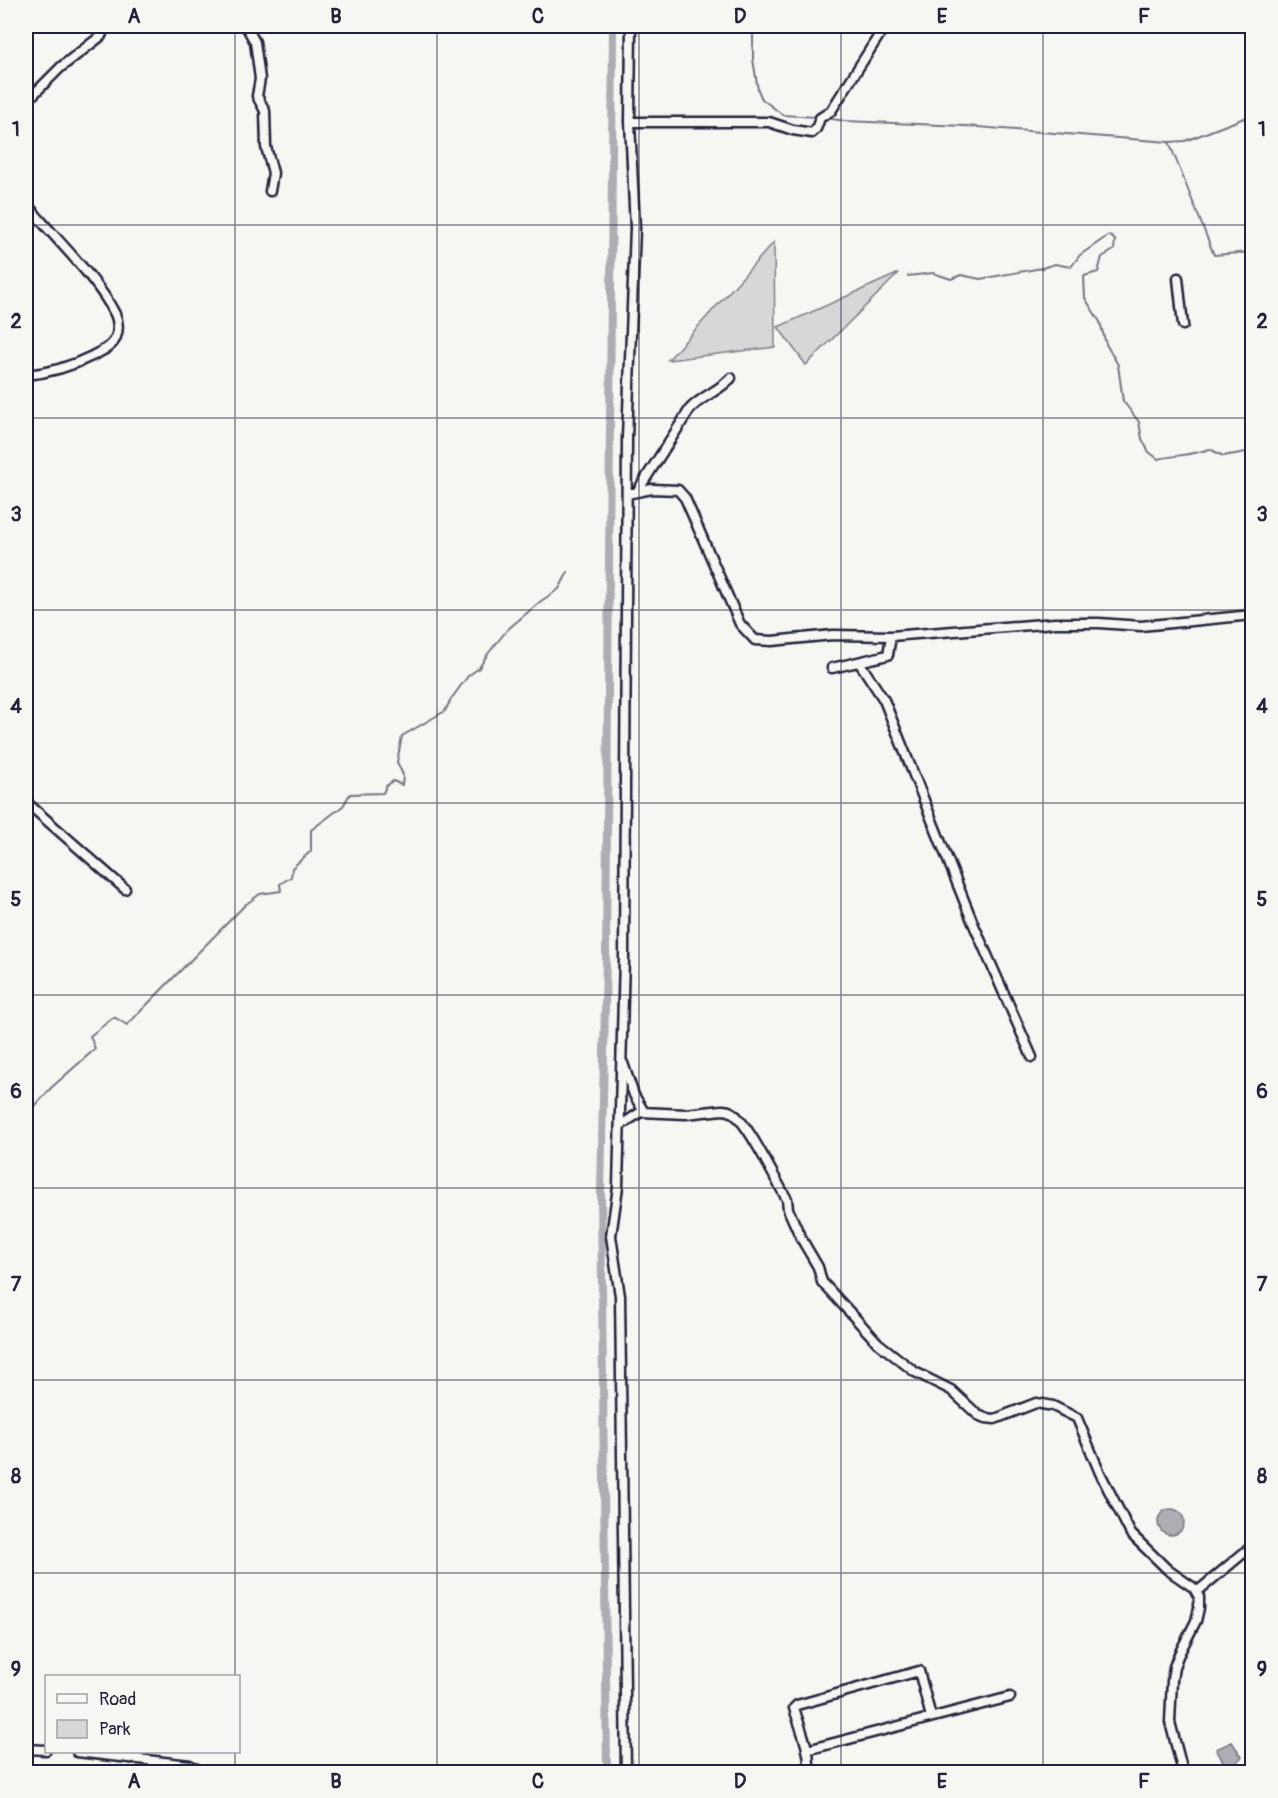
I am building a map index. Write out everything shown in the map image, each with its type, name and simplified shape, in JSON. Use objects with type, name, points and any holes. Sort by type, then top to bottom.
[{"type":"street","points":[[26,102],[61,67],[101,36],[105,26]]},
{"type":"street","points":[[246,26],[255,42],[260,79],[257,96],[265,111],[266,147],[273,173],[270,191]]},
{"type":"street","points":[[626,1773],[620,1296],[611,1236],[618,1187],[621,1125],[624,958],[627,494],[635,228],[630,122],[631,26]]},
{"type":"street","points":[[630,122],[769,122],[793,130],[812,133],[820,118],[831,111],[885,26]]},
{"type":"street","points":[[26,203],[96,284],[116,316],[117,327],[116,337],[110,347],[79,362],[39,374],[26,375]]},
{"type":"street","points":[[1179,280],[1181,315]]},
{"type":"street","points":[[638,492],[690,410],[700,399],[723,387],[731,378]]},
{"type":"street","points":[[627,494],[652,489],[678,490],[685,498],[740,624],[755,640],[771,641],[833,635],[891,636],[1055,623],[1141,626],[1252,615]]},
{"type":"street","points":[[832,668],[888,655],[891,636]]},
{"type":"street","points":[[859,662],[884,700],[973,923],[1032,1057]]},
{"type":"street","points":[[26,802],[125,889]]},
{"type":"street","points":[[621,1058],[634,1095],[644,1112]]},
{"type":"street","points":[[621,1125],[644,1112],[678,1114],[722,1110],[734,1114],[751,1135],[787,1199],[788,1209],[818,1267],[822,1282],[878,1342],[915,1372],[951,1390],[978,1415],[985,1418],[995,1419],[1036,1403],[1053,1406],[1077,1418],[1100,1473],[1131,1534],[1168,1570],[1198,1592]]},
{"type":"street","points":[[1198,1592],[1252,1546]]},
{"type":"street","points":[[1183,1773],[1170,1722],[1172,1680],[1176,1662],[1196,1621],[1199,1608],[1198,1592]]},
{"type":"street","points":[[808,1773],[810,1768],[807,1750],[794,1708],[797,1705],[919,1671],[931,1718]]},
{"type":"street","points":[[807,1750],[1010,1697]]},
{"type":"street","points":[[26,1749],[45,1750]]},
{"type":"street","points":[[86,1753],[190,1765],[202,1773]]},
{"type":"green space","points":[[774,242],[775,347],[668,360]]},
{"type":"green space","points":[[899,273],[806,365],[778,327]]},
{"type":"shaded area","points":[[1171,1509],[1180,1513],[1184,1522],[1180,1531],[1171,1535],[1162,1531],[1158,1522],[1162,1513]]},
{"type":"shaded area","points":[[1232,1742],[1242,1757],[1228,1770],[1216,1749]]},
{"type":"waterway","points":[[607,1772],[601,1191],[606,959],[613,26]]},
{"type":"waterway","points":[[753,26],[753,59],[758,90],[762,99],[783,115],[817,117]]},
{"type":"waterway","points":[[826,118],[1169,142],[1185,141],[1252,115]]},
{"type":"waterway","points":[[1169,142],[1214,255],[1252,252]]},
{"type":"waterway","points":[[908,276],[933,273],[951,279],[961,275],[980,279],[1055,264],[1071,267],[1080,255],[1109,235],[1115,240],[1114,250],[1102,257],[1098,272],[1084,276],[1085,298],[1100,322],[1106,344],[1118,365],[1123,401],[1139,422],[1142,439],[1149,452],[1158,459],[1210,449],[1223,456],[1252,451]]},
{"type":"waterway","points":[[26,1116],[52,1087],[95,1049],[90,1036],[114,1017],[127,1025],[245,905],[260,894],[281,891],[280,884],[291,877],[292,868],[311,851],[311,830],[343,806],[350,794],[383,793],[386,786],[393,781],[402,785],[403,775],[397,762],[402,736],[445,711],[468,676],[479,668],[507,630],[559,589],[568,572]]}]
